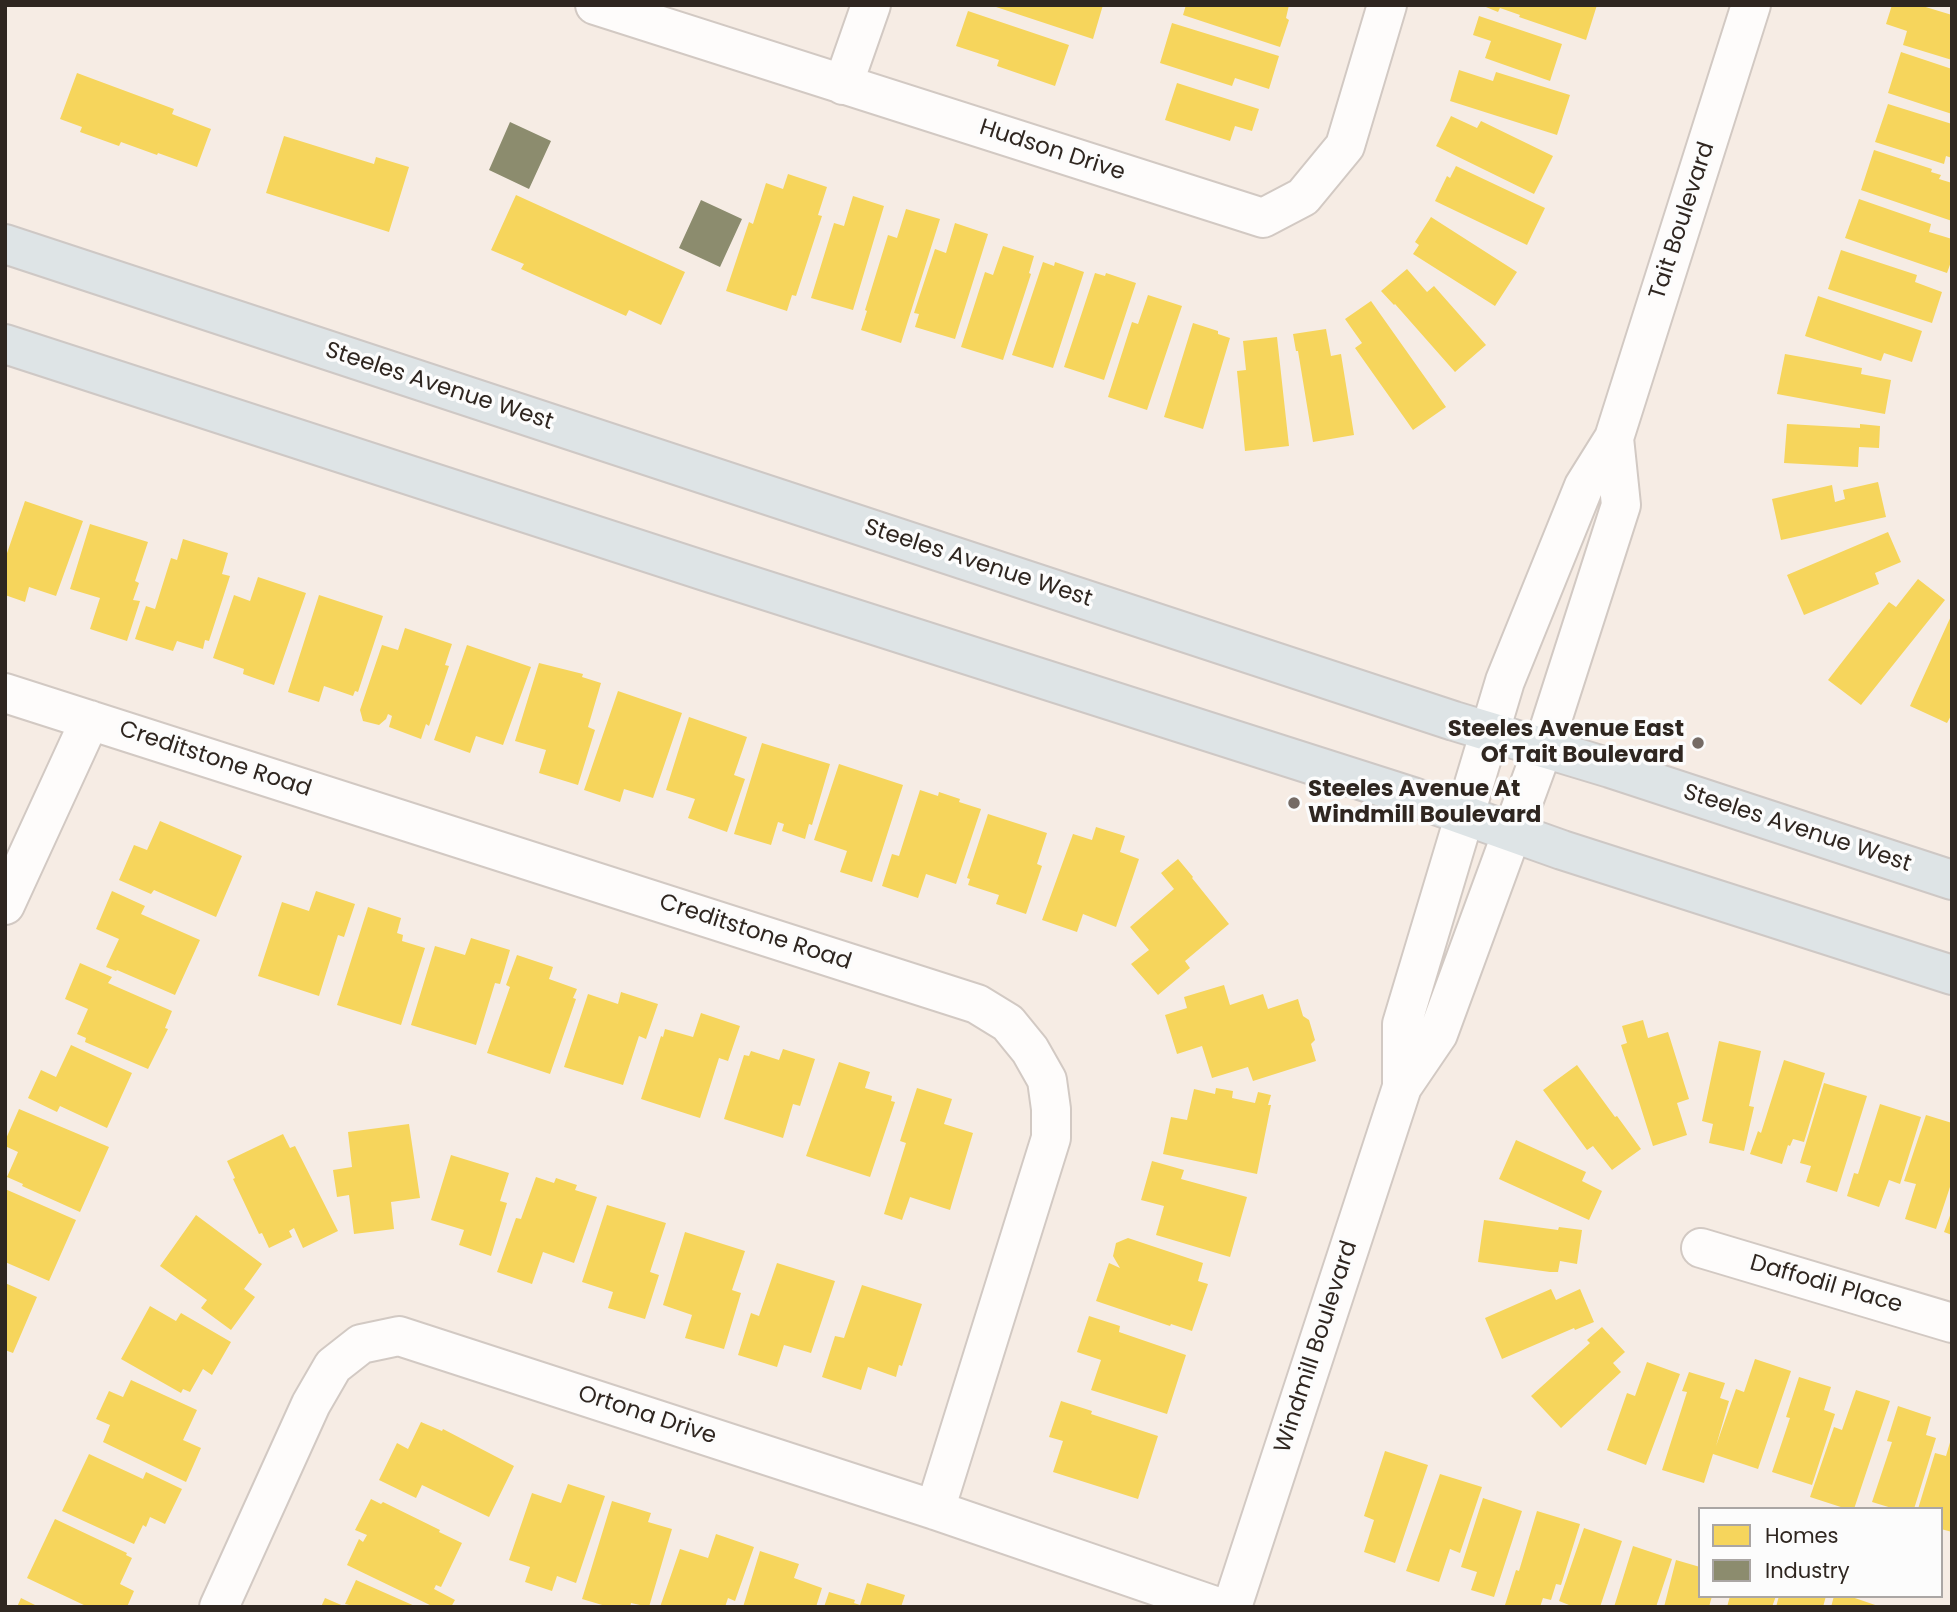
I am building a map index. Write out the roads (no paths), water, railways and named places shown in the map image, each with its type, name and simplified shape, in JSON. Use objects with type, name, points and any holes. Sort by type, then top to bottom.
[{"type":"main road","name":"Steeles Avenue West","points":[[5,244],[1489,732],[1539,761],[1952,880]]},
{"type":"main road","points":[[5,344],[1413,797],[1562,850],[1952,975]]},
{"type":"street","name":"Hudson Drive","points":[[595,5],[1263,218],[1303,197],[1345,146],[1387,5]]},
{"type":"street","points":[[843,85],[871,5]]},
{"type":"street","name":"Tait Boulevard","points":[[1506,677],[1584,486],[1614,438],[1751,5]]},
{"type":"street","name":"Tait Boulevard","points":[[1539,761],[1621,505],[1614,438]]},
{"type":"street","name":"Windmill Boulevard","points":[[1402,1087],[1402,1024],[1506,677]]},
{"type":"street","name":"Creditstone Road","points":[[5,693],[977,1004],[1009,1023],[1030,1050],[1047,1080],[1051,1139],[936,1510]]},
{"type":"street","points":[[5,905],[90,720]]},
{"type":"street","name":"Windmill Boulevard","points":[[1232,1607],[1402,1087],[1438,1034],[1539,761]]},
{"type":"street","name":"Daffodil Place","points":[[1701,1248],[1952,1322]]},
{"type":"street","name":"Ortona Drive","points":[[219,1607],[311,1404],[332,1366],[361,1344],[399,1336],[936,1510],[1218,1607]]},
{"type":"place","name":"Steeles Avenue East Of Tait Boulevard","points":[[1698,743]]},
{"type":"place","name":"Steeles Avenue At Windmill Boulevard","points":[[1294,803]]}]
